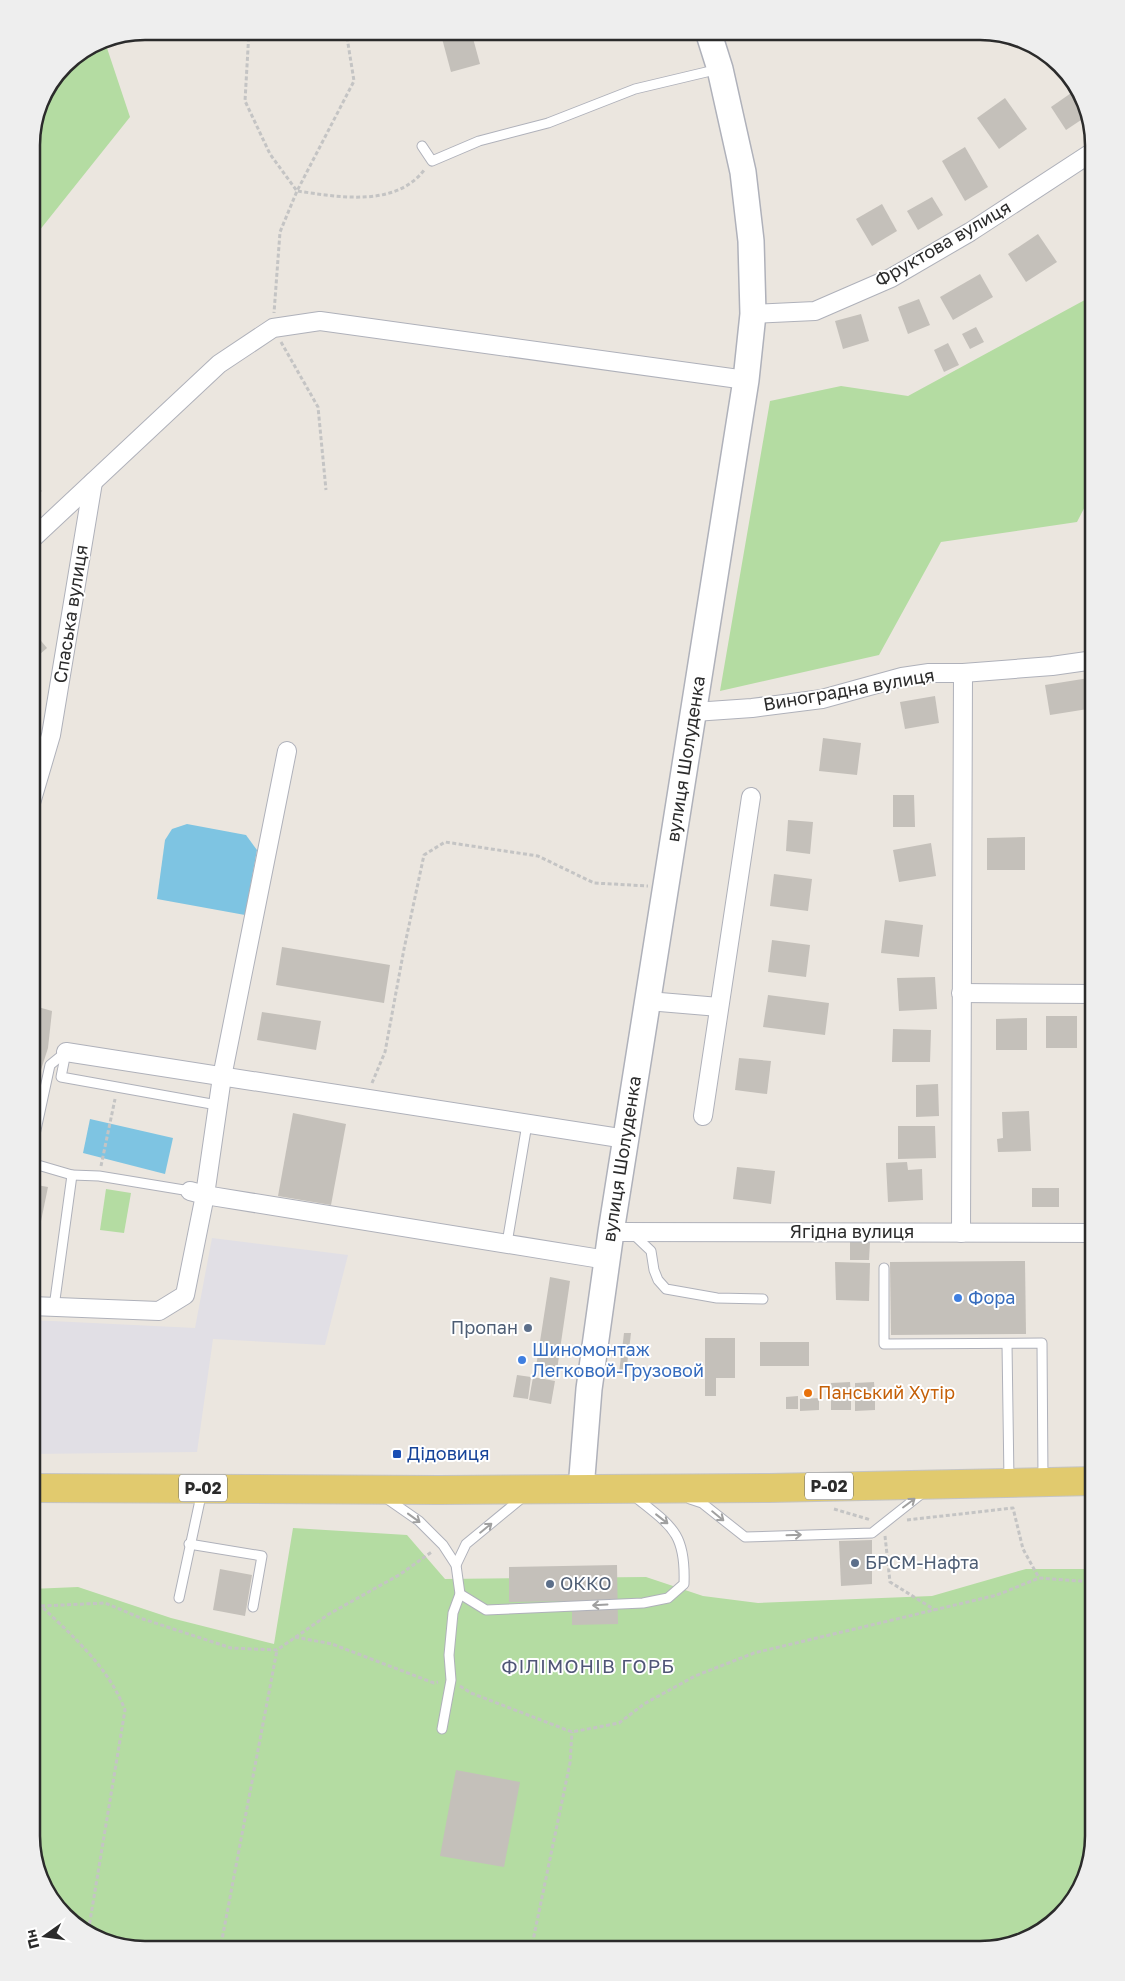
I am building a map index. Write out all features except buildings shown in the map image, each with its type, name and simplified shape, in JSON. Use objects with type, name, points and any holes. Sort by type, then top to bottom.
[{"type":"main road","name":"вулиця Шолуденка","points":[[581,1490],[589,1389],[607,1260],[621,1232],[626,1139],[746,380],[753,314],[751,241],[743,172],[720,69],[711,40]]},
{"type":"main road","name":"Р-02","points":[[40,1488],[581,1490],[624,1488],[770,1488],[1009,1481],[1085,1481]]},
{"type":"street","name":"Фруктова вулиця","points":[[753,314],[815,311],[891,278],[970,232],[1085,157]]},
{"type":"street","points":[[40,532],[220,364],[272,328],[320,321],[746,380]]},
{"type":"street","name":"Спаська вулиця","points":[[40,772],[51,735],[93,482]]},
{"type":"street","name":"Виноградна вулиця","points":[[694,712],[752,708],[822,698],[902,677],[929,673],[963,673],[1052,666],[1085,661]]},
{"type":"street","points":[[961,1233],[963,673]]},
{"type":"street","points":[[40,1307],[159,1311],[185,1295],[197,1193],[217,1105],[286,751]]},
{"type":"street","points":[[703,1116],[751,797]]},
{"type":"street","points":[[961,992],[1085,994]]},
{"type":"street","points":[[648,1001],[719,1007]]},
{"type":"street","points":[[66,1052],[626,1139]]},
{"type":"street","points":[[197,1193],[607,1260]]},
{"type":"street","name":"Ягідна вулиця","points":[[621,1232],[1085,1233]]},
{"type":"lane","points":[[422,146],[432,161],[479,141],[548,122],[635,89],[720,69]]},
{"type":"lane","points":[[66,1052],[61,1077],[217,1105]]},
{"type":"lane","points":[[40,1112],[50,1065],[66,1052]]},
{"type":"lane","points":[[507,1243],[527,1124]]},
{"type":"lane","points":[[40,1166],[72,1175],[99,1176],[197,1193]]},
{"type":"lane","points":[[54,1308],[72,1175]]},
{"type":"lane","points":[[621,1232],[652,1251],[654,1270],[658,1280],[666,1289],[717,1298],[763,1299]]},
{"type":"lane","points":[[884,1268],[884,1344],[1042,1343],[1044,1482]]},
{"type":"lane","points":[[1007,1344],[1009,1481]]},
{"type":"lane","points":[[659,1488],[702,1503],[745,1537],[872,1533],[935,1484]]},
{"type":"lane","points":[[179,1598],[189,1544],[203,1488]]},
{"type":"lane","points":[[460,1594],[486,1610],[643,1603],[668,1598],[684,1584],[685,1558],[672,1527],[624,1488]]},
{"type":"lane","points":[[456,1565],[466,1544],[533,1489]]},
{"type":"lane","points":[[374,1490],[419,1521],[443,1545],[456,1565],[460,1594],[453,1613],[449,1655],[450,1680],[442,1729]]},
{"type":"lane","points":[[189,1544],[262,1556],[253,1607]]},
{"type":"path","points":[[248,40],[245,101],[270,154],[297,191],[345,198],[391,194],[418,179],[432,161]]},
{"type":"path","points":[[326,490],[318,407],[272,328],[280,232],[297,191],[354,81],[347,40]]},
{"type":"path","points":[[366,1099],[385,1052],[424,855],[445,842],[538,856],[594,883],[666,886]]},
{"type":"path","points":[[103,1160],[118,1088]]},
{"type":"path","points":[[832,1509],[884,1523],[1013,1508],[1023,1549],[1039,1578]]},
{"type":"path","points":[[884,1523],[890,1582],[935,1610]]},
{"type":"path","points":[[41,1606],[105,1603],[143,1619],[231,1648],[276,1650],[294,1637],[399,1575],[443,1545]]},
{"type":"path","points":[[294,1637],[332,1644],[434,1683],[450,1680],[470,1693],[572,1732],[618,1723],[644,1704],[695,1676],[754,1653],[997,1595],[1039,1578],[1085,1581]]},
{"type":"path","points":[[41,1606],[78,1641],[117,1689],[124,1710],[89,1925]]},
{"type":"path","points":[[222,1941],[274,1671],[276,1650]]},
{"type":"path","points":[[533,1941],[570,1763],[572,1732]]},
{"type":"shaded area","points":[[212,1238],[348,1255],[325,1345],[213,1339],[197,1452],[40,1454],[40,1320],[195,1328]]},
{"type":"green space","points":[[107,47],[130,117],[40,230],[41,131],[48,105],[62,81],[86,58]]},
{"type":"green space","points":[[1085,300],[1085,506],[1077,522],[941,542],[879,655],[720,691],[770,401],[841,386],[908,396]]},
{"type":"green space","points":[[106,1189],[131,1193],[124,1233],[100,1230]]},
{"type":"green space","points":[[293,1528],[407,1535],[445,1579],[646,1577],[703,1596],[758,1603],[932,1596],[1026,1569],[1085,1569],[1085,1836],[1081,1864],[1071,1889],[1049,1915],[1027,1930],[994,1940],[138,1941],[124,1939],[98,1930],[86,1923],[66,1905],[51,1883],[42,1857],[40,1836],[40,1589],[78,1587],[171,1618],[274,1644]]},
{"type":"water","points":[[187,824],[246,835],[257,850],[245,915],[157,899],[165,840],[172,829]]},
{"type":"water","points":[[90,1119],[173,1138],[165,1174],[83,1153]]},
{"type":"place","name":"Фора","points":[[958,1298]]},
{"type":"place","name":"Пропан","points":[[528,1328]]},
{"type":"place","name":"Шиномонтаж Легковой-Грузовой","points":[[522,1360]]},
{"type":"place","name":"Панський Хутір","points":[[808,1393]]},
{"type":"place","name":"Дідовиця","points":[[397,1454]]},
{"type":"place","name":"БРСМ-Нафта","points":[[855,1563]]},
{"type":"place","name":"ОККО","points":[[550,1584]]},
{"type":"district","name":"ФІЛІМОНІВ ГОРБ","points":[[588,1666]]}]
